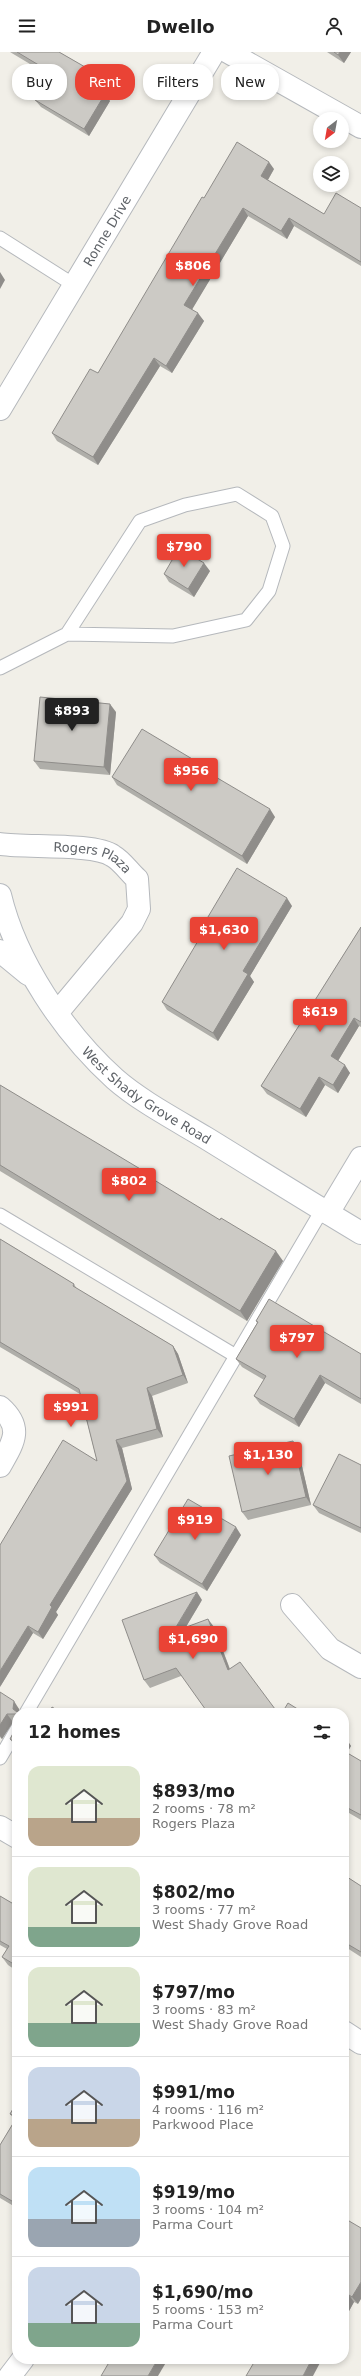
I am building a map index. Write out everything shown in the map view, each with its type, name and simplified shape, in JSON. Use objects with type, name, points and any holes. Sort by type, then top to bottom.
[{"type":"street","name":"Ronne Drive","points":[[0,409],[214,52]]},
{"type":"street","points":[[228,52],[361,127]]},
{"type":"street","name":"Rogers Plaza","points":[[0,844],[21,847],[89,849],[112,855],[137,879],[139,909],[132,923],[57,1012]]},
{"type":"street","name":"West Shady Grove Road","points":[[0,894],[26,966],[57,1012],[87,1050],[116,1080],[171,1116],[361,1233]]},
{"type":"street","points":[[0,951],[36,980]]},
{"type":"street","points":[[325,1211],[361,1158]]},
{"type":"street","points":[[0,1407],[13,1423],[15,1435],[12,1446],[0,1466]]},
{"type":"street","points":[[292,1605],[330,1649],[361,1668]]},
{"type":"street","points":[[0,1827],[12,1834]]},
{"type":"street","points":[[349,2035],[361,2043]]},
{"type":"street","points":[[10,2376],[19,2364]]},
{"type":"street","points":[[0,2368],[4,2376]]},
{"type":"lane","points":[[0,238],[74,285]]},
{"type":"lane","points":[[0,668],[68,634],[174,636],[246,620],[270,591],[283,546],[272,516],[237,494],[185,505],[140,521],[68,634]]},
{"type":"lane","points":[[29,1708],[236,1356],[325,1211]]},
{"type":"lane","points":[[0,1215],[236,1356]]},
{"type":"lane","points":[[0,1758],[12,1738]]},
{"type":"building","points":[[17,52],[59,52],[80,64],[75,64],[75,100],[101,100],[84,129],[35,100],[67,100],[67,64],[37,64]]},
{"type":"building","points":[[237,142],[269,162],[261,176],[324,214],[336,193],[361,208],[361,262],[289,218],[281,231],[243,208],[184,305],[198,313],[166,366],[154,358],[93,457],[52,433],[90,369],[98,373],[202,197],[204,198]]},
{"type":"building","points":[[179,548],[204,563],[188,589],[164,574]]},
{"type":"building","points":[[40,697],[110,704],[104,767],[34,761]]},
{"type":"building","points":[[142,729],[199,763],[197,766],[270,809],[242,856],[112,777]]},
{"type":"building","points":[[237,868],[287,898],[243,971],[248,974],[213,1033],[162,1002],[205,929],[202,927]]},
{"type":"building","points":[[361,927],[361,1022],[354,1018],[331,1056],[345,1065],[333,1085],[319,1077],[300,1109],[261,1086]]},
{"type":"building","points":[[0,1085],[142,1170],[141,1172],[220,1220],[221,1218],[276,1251],[240,1311],[0,1165]]},
{"type":"building","points":[[0,1239],[74,1284],[73,1286],[173,1346],[183,1375],[147,1388],[157,1429],[116,1440],[127,1481],[50,1605],[52,1607],[38,1632],[28,1626],[0,1671],[0,1545],[63,1440],[97,1461],[79,1389],[0,1342]]},
{"type":"building","points":[[269,1299],[361,1354],[361,1399],[320,1375],[294,1419],[254,1396],[266,1376],[236,1359],[258,1322],[256,1321]]},
{"type":"building","points":[[293,1441],[306,1497],[242,1512],[229,1456]]},
{"type":"building","points":[[339,1454],[361,1465],[361,1528],[313,1505]]},
{"type":"building","points":[[188,1499],[236,1527],[202,1584],[154,1555]]},
{"type":"building","points":[[197,1592],[173,1632],[208,1619],[228,1670],[240,1662],[274,1708],[204,1708],[176,1668],[144,1680],[122,1620]]},
{"type":"building","points":[[0,1692],[14,1701],[12,1714],[7,1714],[0,1725]]},
{"type":"building","points":[[288,1703],[296,1708],[285,1708]]},
{"type":"building","points":[[349,1754],[361,1761],[361,1815],[349,1809]]},
{"type":"building","points":[[349,1878],[361,1886],[361,1952],[349,1945]]},
{"type":"building","points":[[0,1896],[12,1903],[12,1963],[2,1957],[9,1946],[0,1941]]},
{"type":"building","points":[[12,2125],[12,2201],[0,2194],[0,2145]]},
{"type":"building","points":[[349,2221],[361,2228],[361,2282],[352,2297],[349,2295]]},
{"type":"building","points":[[108,2364],[155,2364],[148,2376],[101,2376]]},
{"type":"building","points":[[253,2364],[309,2364],[303,2376],[246,2376]]}]
